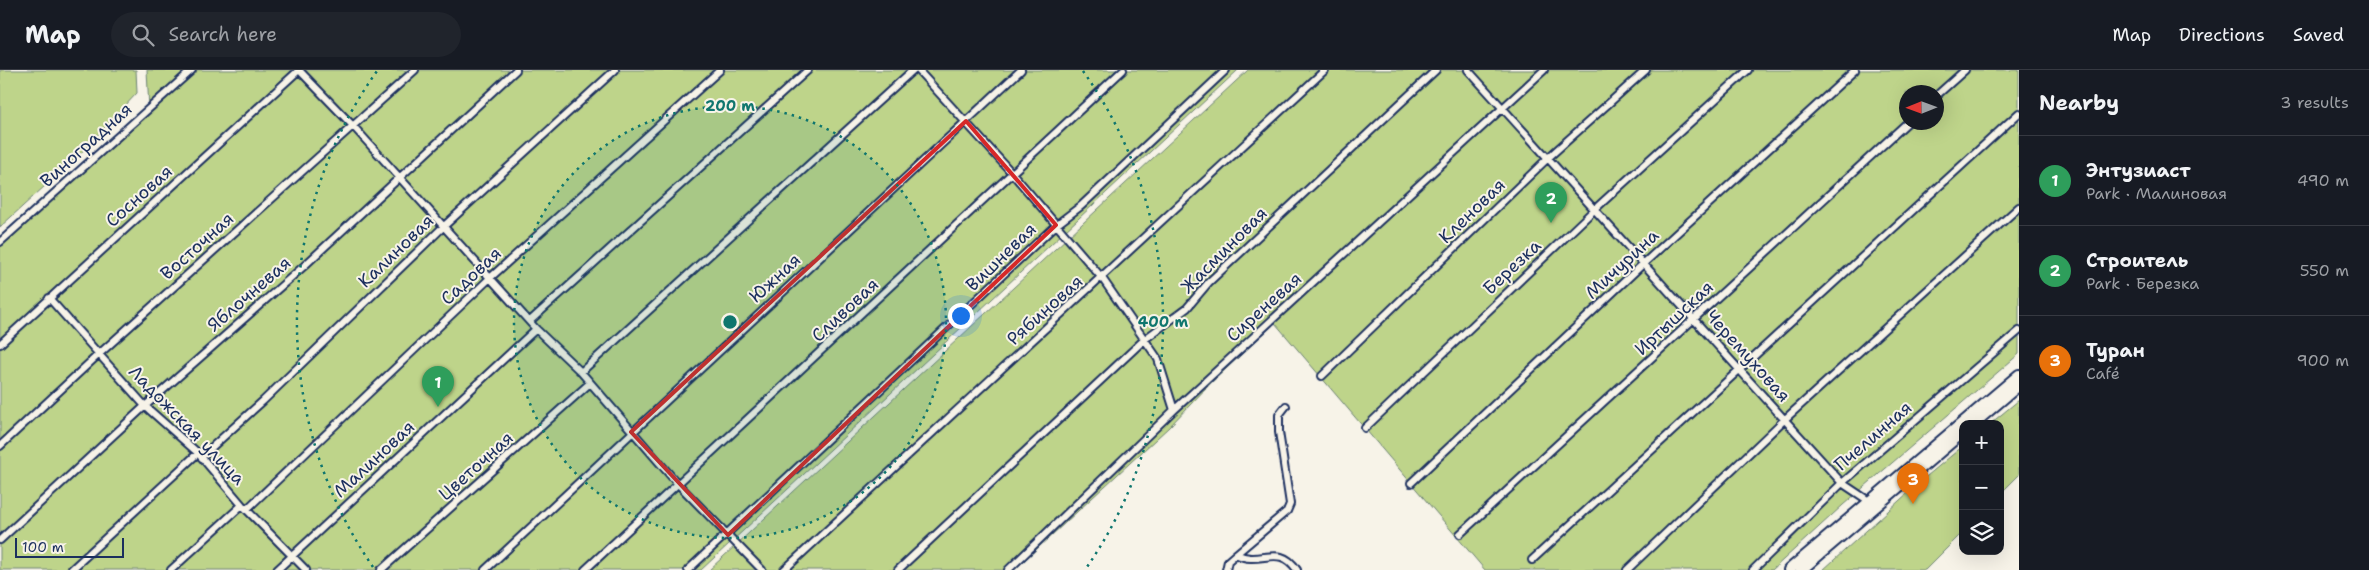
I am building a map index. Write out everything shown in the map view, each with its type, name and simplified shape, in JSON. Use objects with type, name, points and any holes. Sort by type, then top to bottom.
[{"type":"main road","points":[[1789,570],[2019,375]]},
{"type":"main road","points":[[1978,420],[2019,385]]},
{"type":"main road","points":[[1801,570],[1959,435]]},
{"type":"street","name":"Виноградная","points":[[0,242],[192,70]]},
{"type":"street","points":[[299,70],[400,177],[536,329],[581,372],[677,483],[762,570]]},
{"type":"street","name":"Сосновая","points":[[0,344],[299,70]]},
{"type":"street","name":"Восточная","points":[[0,446],[98,354],[416,70]]},
{"type":"street","name":"Яблочневая","points":[[0,540],[145,406],[304,266],[516,70]]},
{"type":"street","name":"Калиновая","points":[[71,570],[263,401],[443,227],[615,70]]},
{"type":"street","name":"Садовая","points":[[171,570],[244,507],[490,278],[720,70]]},
{"type":"street","points":[[530,321],[808,70]]},
{"type":"street","points":[[581,372],[913,70]]},
{"type":"street","points":[[918,70],[1012,173],[1102,278],[1158,359],[1174,410]]},
{"type":"street","name":"Южная","points":[[485,570],[1021,70]]},
{"type":"street","name":"Сливовая","points":[[585,570],[677,483],[790,382],[1123,70]]},
{"type":"street","name":"Вишневая","points":[[688,570],[728,535],[1056,225],[1081,206],[1226,70]]},
{"type":"street","name":"Рябиновая","points":[[784,570],[1102,278],[1324,70]]},
{"type":"street","name":"Жасминовая","points":[[898,570],[1145,339],[1187,308],[1209,282],[1436,70]]},
{"type":"street","name":"Черемуховая","points":[[1468,70],[1549,157],[1643,264],[1842,483],[1869,501]]},
{"type":"street","name":"Сиреневая","points":[[1008,570],[1174,410],[1544,70]]},
{"type":"street","name":"Кленовая","points":[[1322,376],[1549,157],[1646,70]]},
{"type":"street","name":"Березка","points":[[1365,428],[1595,209],[1748,70]]},
{"type":"street","name":"Мичурина","points":[[1411,483],[1643,264],[1855,70]]},
{"type":"street","points":[[1944,89],[1965,70]]},
{"type":"street","points":[[1532,560],[2019,113]]},
{"type":"street","name":"Иртышская","points":[[1460,534],[1695,320],[1899,130]]},
{"type":"street","points":[[1627,570],[1784,420],[2019,207]]},
{"type":"street","name":"Ладожская улица","points":[[49,298],[145,406],[200,455],[244,507],[306,570]]},
{"type":"street","name":"Малиновая","points":[[277,570],[536,329]]},
{"type":"street","name":"Пчелинная","points":[[1752,570],[1842,483],[2019,331]]},
{"type":"street","name":"Цветочная","points":[[381,570],[590,383]]},
{"type":"street","points":[[1226,570],[1228,561],[1287,511],[1290,504],[1279,432],[1279,415],[1286,406]]},
{"type":"street","points":[[1236,554],[1249,559],[1280,555],[1287,558],[1297,570]]},
{"type":"highlighted area","points":[[966,121],[1056,225],[728,535],[631,432]]},
{"type":"green space","points":[[0,70],[136,70],[137,93],[79,155],[0,227]]},
{"type":"green space","points":[[147,70],[1238,70],[701,570],[0,570],[0,244],[149,110]]},
{"type":"green space","points":[[1248,70],[2019,70],[2019,354],[1843,505],[1772,570],[1485,570],[1275,323],[1211,383],[1169,427],[1014,570],[709,570]]},
{"type":"green space","points":[[2019,400],[2019,475],[2004,490],[2004,420],[1995,420]]},
{"type":"green space","points":[[1959,449],[1959,536],[1925,570],[1823,570],[1921,481]]},
{"type":"place","name":"Строитель","points":[[1551,223]]},
{"type":"place","name":"Энтузиаст","points":[[438,407]]},
{"type":"place","name":"Туран","points":[[1913,504]]}]
